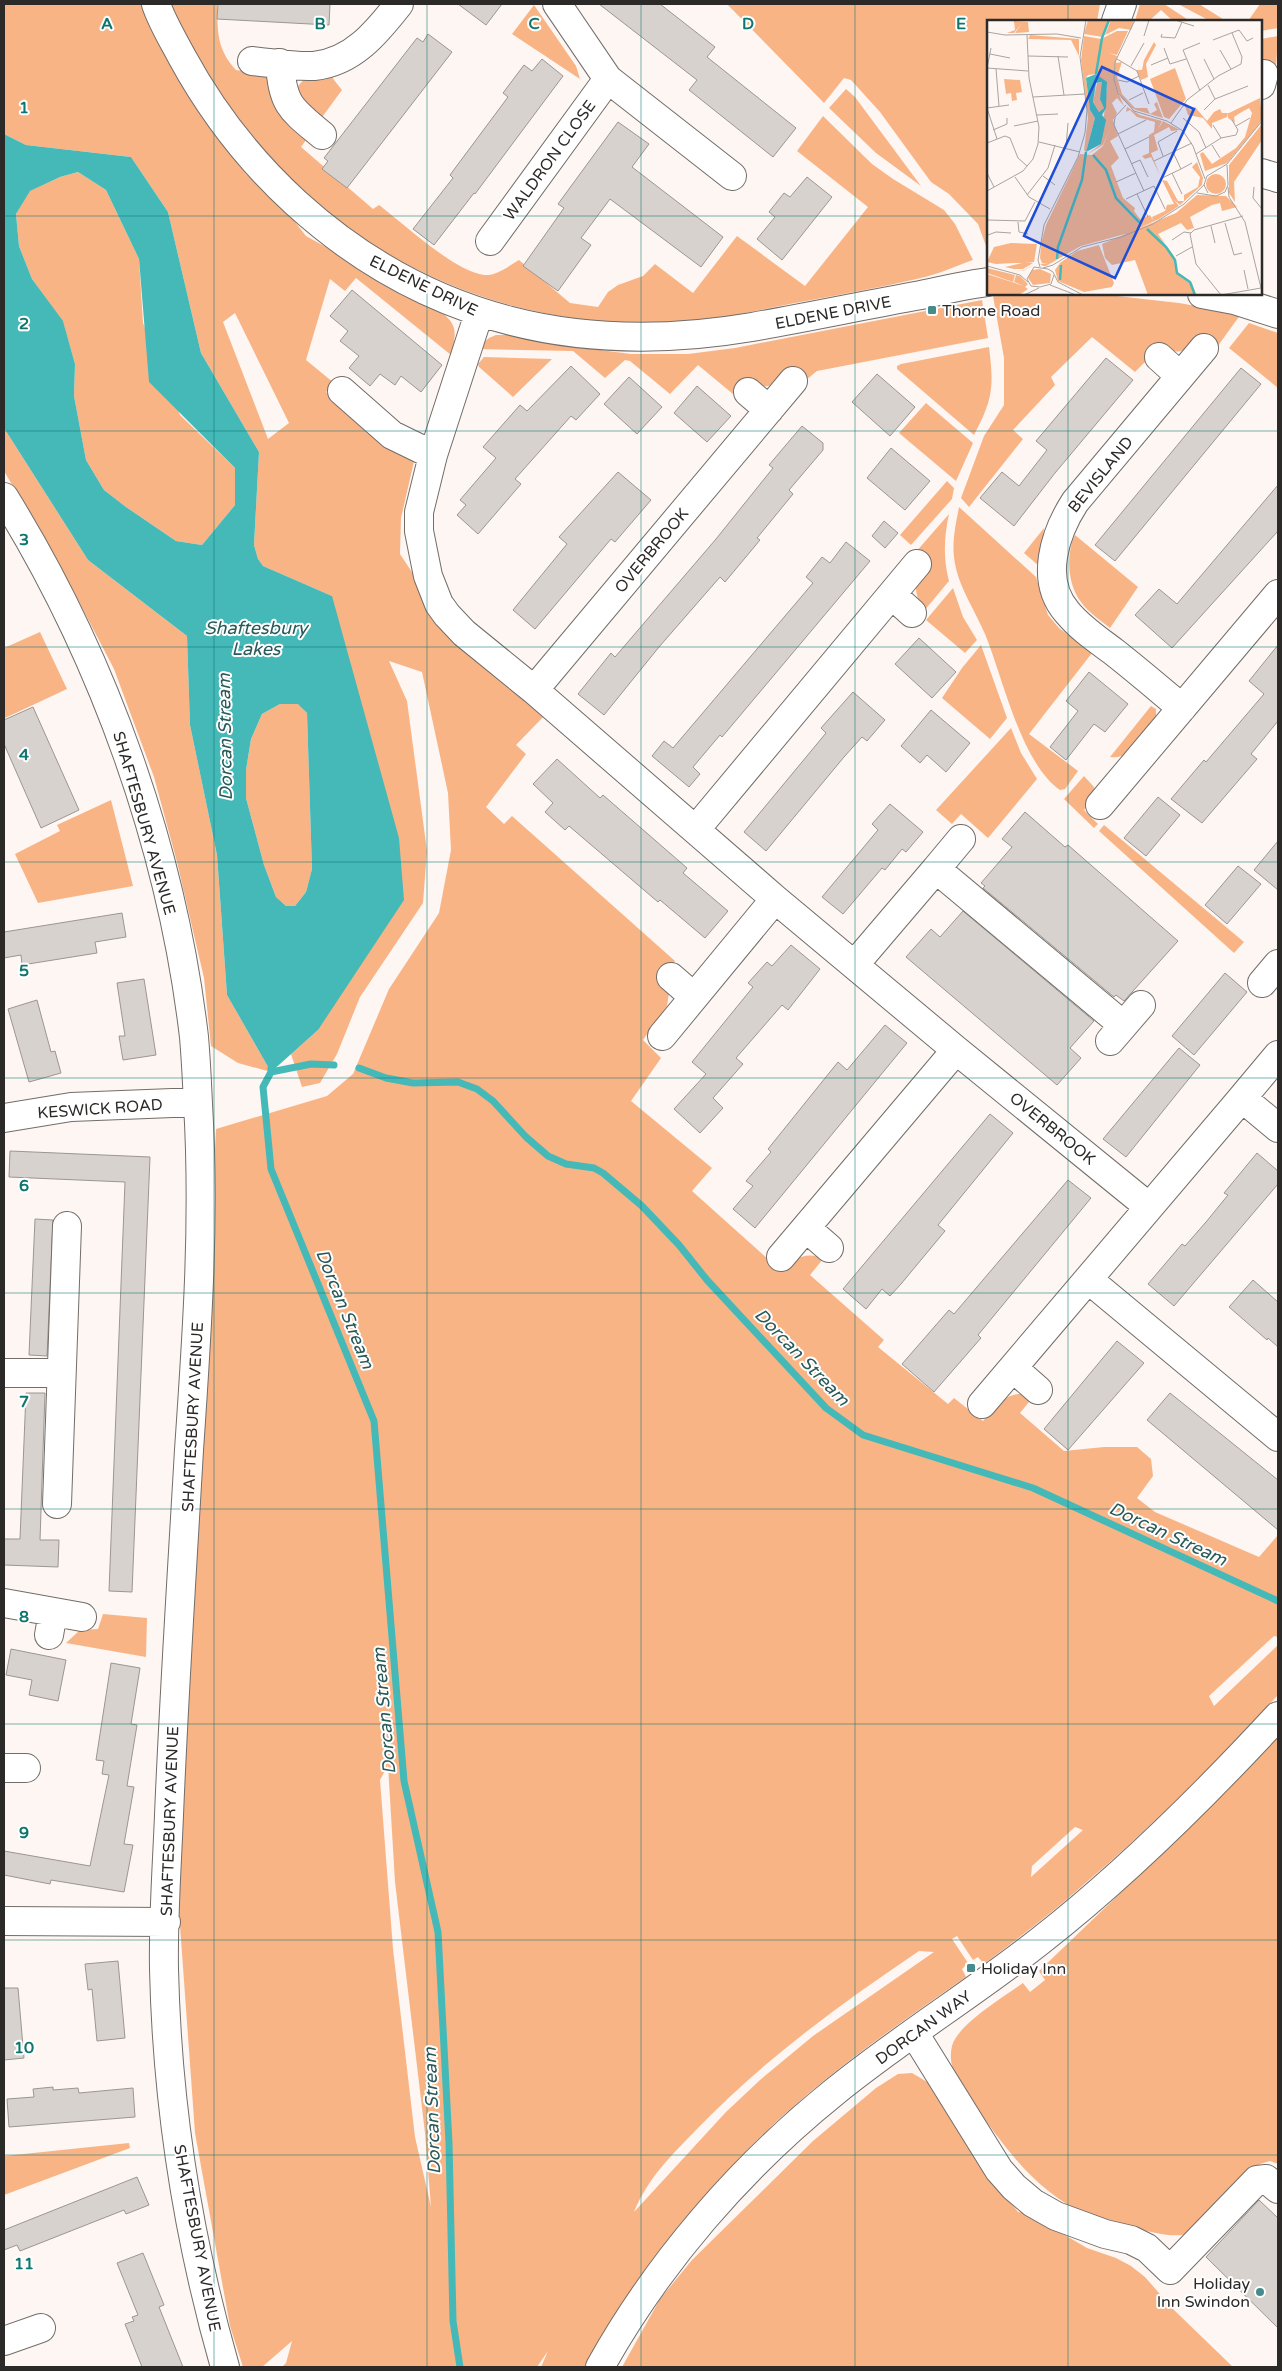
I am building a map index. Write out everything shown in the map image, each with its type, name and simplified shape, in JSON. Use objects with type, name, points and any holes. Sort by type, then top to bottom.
[{"type":"street","name":"ELDENE DRIVE","points":[[156,4],[200,91],[219,119],[280,188],[314,220],[357,251],[398,275],[479,313],[553,331],[604,337],[651,337],[749,328],[987,282]]},
{"type":"street","points":[[252,61],[313,66],[341,58],[365,44],[399,4]]},
{"type":"street","points":[[556,4],[608,79],[732,176]]},
{"type":"street","points":[[1116,20],[1122,4]]},
{"type":"street","points":[[280,63],[281,82],[287,103],[322,135]]},
{"type":"street","name":"WALDRON CLOSE","points":[[490,241],[608,79]]},
{"type":"street","points":[[1262,173],[1278,178]]},
{"type":"street","points":[[1207,295],[1234,300],[1278,314]]},
{"type":"street","name":"OVERBROOK","points":[[479,313],[422,493],[419,530],[428,576],[434,594],[447,615],[464,633],[534,690],[776,899],[956,1050],[1149,1207]]},
{"type":"street","name":"BEVISLAND","points":[[1182,708],[1089,633],[1067,612],[1056,592],[1052,569],[1055,545],[1061,525],[1075,502],[1204,348]]},
{"type":"street","points":[[1159,357],[1180,376]]},
{"type":"street","name":"OVERBROOK","points":[[534,690],[793,381]]},
{"type":"street","points":[[342,391],[392,435],[433,455]]},
{"type":"street","points":[[748,392],[769,410]]},
{"type":"street","name":"SHAFTESBURY AVENUE","points":[[4,497],[62,599],[95,670],[119,732],[149,824],[170,903],[184,966],[194,1042],[202,1171],[200,1279],[175,1677],[164,1976],[180,2160],[202,2278],[225,2367]]},
{"type":"street","points":[[696,829],[918,564]]},
{"type":"street","points":[[892,595],[912,613]]},
{"type":"street","points":[[1100,805],[1182,708],[1276,602]]},
{"type":"street","points":[[855,964],[961,839]]},
{"type":"street","points":[[936,869],[1124,1023]]},
{"type":"street","points":[[662,1036],[776,899]]},
{"type":"street","points":[[671,977],[694,997]]},
{"type":"street","points":[[781,1257],[956,1050]]},
{"type":"street","points":[[982,1404],[1278,1055]]},
{"type":"street","points":[[1242,1098],[1278,1128]]},
{"type":"street","name":"KESWICK ROAD","points":[[5,1113],[71,1107],[198,1102]]},
{"type":"street","points":[[57,1504],[60,1374],[67,1226]]},
{"type":"street","points":[[806,1228],[829,1248]]},
{"type":"street","points":[[1088,1280],[1278,1437]]},
{"type":"street","points":[[1013,1368],[1038,1390]]},
{"type":"street","points":[[4,1374],[60,1374]]},
{"type":"street","points":[[4,1603],[51,1624],[82,1616]]},
{"type":"street","name":"DORCAN WAY","points":[[600,2367],[660,2273],[733,2187],[777,2142],[834,2092],[1011,1964],[1088,1900],[1181,1816],[1278,1716]]},
{"type":"street","points":[[4,1921],[166,1922]]},
{"type":"street","points":[[914,2033],[999,2170],[1014,2187],[1033,2203],[1056,2216],[1105,2234],[1131,2240],[1147,2248],[1170,2270],[1257,2180],[1266,2179],[1278,2189]]},
{"type":"shaded area","points":[[4,4],[217,4],[219,39],[229,62],[236,70],[263,74],[268,78],[309,136],[301,147],[373,209],[379,205],[444,256],[472,272],[484,275],[493,274],[519,260],[570,303],[598,307],[608,292],[618,285],[643,276],[655,264],[693,293],[737,236],[805,286],[868,207],[797,151],[823,116],[872,164],[944,210],[955,224],[973,260],[905,282],[711,319],[653,323],[597,321],[541,313],[488,298],[436,278],[386,252],[339,221],[294,184],[261,149],[211,86],[195,105],[246,174],[271,191],[306,236],[436,308],[452,323],[455,333],[451,355],[356,278],[345,291],[330,279],[306,360],[334,383],[326,392],[367,433],[415,457],[401,518],[400,554],[444,621],[546,714],[516,745],[526,754],[486,807],[504,824],[512,816],[675,961],[662,978],[669,993],[667,1006],[643,1040],[661,1058],[631,1101],[712,1168],[692,1191],[778,1268],[800,1257],[811,1255],[823,1259],[810,1275],[884,1340],[878,1347],[948,1404],[954,1398],[983,1421],[1004,1399],[1010,1396],[1017,1394],[1033,1397],[1020,1413],[1064,1451],[1104,1447],[1137,1447],[1151,1459],[1153,1476],[1137,1498],[1155,1512],[1259,1557],[1278,1535],[1278,1637],[1274,1636],[1209,1696],[1214,1706],[1278,1645],[1278,1695],[1207,1769],[1108,1864],[1034,1926],[984,1964],[978,1957],[973,1960],[957,1936],[952,1939],[968,1963],[962,1969],[966,1977],[900,2023],[835,2072],[804,2097],[745,2152],[682,2226],[586,2367],[541,2367],[548,2351],[537,2367],[282,2367],[286,2363],[292,2341],[262,2367],[243,2367],[230,2326],[195,2133],[178,1898],[216,1129],[327,1096],[353,1074],[389,989],[439,913],[451,850],[448,793],[422,672],[389,661],[407,701],[427,851],[423,903],[360,997],[337,1054],[320,1083],[302,1087],[291,1054],[318,1030],[332,596],[263,566],[258,559],[254,545],[259,452],[201,353],[168,212],[131,157],[26,145],[4,134]],"holes":[[[235,313],[289,423],[268,439],[223,322]],[[388,1765],[395,1882],[425,2133],[431,2207],[415,2137],[393,1949],[380,1780]],[[1075,1827],[1083,1830],[1031,1877],[1032,1866]],[[919,1951],[934,1952],[813,2036],[760,2080],[726,2112],[634,2212],[660,2168],[721,2105],[802,2035]]]},
{"type":"shaded area","points":[[727,4],[1100,4],[1097,20],[987,20],[987,246],[978,224],[949,194],[931,182],[880,112],[851,80],[844,78],[824,103]]},
{"type":"shaded area","points":[[1140,4],[1164,4],[1188,20],[1172,20],[1161,10],[1150,20],[1135,20]]},
{"type":"shaded area","points":[[1178,4],[1199,4],[1224,20],[1208,20]]},
{"type":"shaded area","points":[[1260,4],[1278,4],[1278,28],[1262,31],[1262,20],[1249,20]]},
{"type":"shaded area","points":[[534,5],[576,66],[580,79],[512,34]]},
{"type":"shaded area","points":[[1278,36],[1276,68],[1262,64],[1262,39]]},
{"type":"shaded area","points":[[329,70],[342,90],[320,120],[294,94],[304,80]]},
{"type":"shaded area","points":[[846,89],[855,97],[921,186],[876,153],[829,108]]},
{"type":"shaded area","points":[[78,172],[106,190],[139,259],[143,323],[180,415],[235,468],[235,505],[202,545],[176,541],[126,507],[104,490],[86,460],[74,396],[75,364],[63,322],[32,279],[19,246],[16,214],[29,191],[60,177]]},
{"type":"shaded area","points":[[1108,295],[1179,303],[1241,314],[1217,347],[1201,334],[1184,350],[1173,351],[1160,347],[1135,372],[1092,337],[1051,377],[1055,385],[1013,430],[1023,439],[969,507],[961,498],[984,436],[1004,405],[1004,358],[993,296]]},
{"type":"shaded area","points":[[982,300],[988,338],[817,371],[806,380],[759,387],[746,380],[733,394],[698,365],[670,394],[630,361],[625,360],[605,378],[573,351],[476,349],[489,338],[496,335],[508,335],[554,344],[631,354],[688,354],[735,348]]},
{"type":"shaded area","points":[[1249,323],[1278,333],[1278,388],[1229,348]]},
{"type":"shaded area","points":[[989,347],[990,392],[985,412],[974,435],[897,369],[897,366],[901,364]]},
{"type":"shaded area","points":[[484,357],[552,359],[513,397],[479,367],[478,364]]},
{"type":"shaded area","points":[[926,403],[973,443],[956,481],[899,433]]},
{"type":"shaded area","points":[[4,428],[88,560],[187,636],[190,725],[217,855],[227,995],[271,1072],[238,1063],[211,1046],[204,978],[177,862],[154,777],[114,669],[66,577],[4,471]]},
{"type":"shaded area","points":[[947,481],[954,488],[952,499],[911,545],[900,535]]},
{"type":"shaded area","points":[[959,507],[1036,577],[1048,615],[1059,628],[1092,653],[1029,734],[1078,771],[1065,789],[1060,790],[1046,777],[1034,760],[1015,718],[985,634],[966,596],[954,557]]},
{"type":"shaded area","points":[[949,514],[945,548],[949,581],[924,611],[916,590],[915,553]]},
{"type":"shaded area","points":[[1044,528],[1039,566],[1024,553]]},
{"type":"shaded area","points":[[1075,535],[1138,587],[1110,628],[1094,616],[1076,595],[1069,569],[1070,551]]},
{"type":"shaded area","points":[[953,588],[963,617],[977,640],[965,653],[926,620]]},
{"type":"shaded area","points":[[40,632],[67,689],[5,718],[4,648]]},
{"type":"shaded area","points":[[981,645],[1007,718],[990,739],[942,698],[962,668]]},
{"type":"shaded area","points":[[298,703],[307,713],[312,869],[306,892],[295,906],[286,906],[276,897],[264,865],[246,798],[246,770],[251,739],[262,714],[280,704]]},
{"type":"shaded area","points":[[1151,706],[1156,709],[1156,717],[1137,744],[1125,755],[1110,757]]},
{"type":"shaded area","points":[[1011,728],[1021,753],[1037,779],[988,838],[961,814],[952,824],[936,810]]},
{"type":"shaded area","points":[[1084,776],[1094,787],[1093,798],[1084,810],[1098,824],[1094,828],[1064,799]]},
{"type":"shaded area","points":[[111,800],[133,886],[38,903],[15,854],[60,831],[57,825]]},
{"type":"shaded area","points":[[1104,825],[1244,942],[1234,953],[1099,831]]},
{"type":"shaded area","points":[[103,1614],[147,1618],[146,1657],[66,1643],[80,1630],[98,1629]]},
{"type":"shaded area","points":[[1278,1735],[1278,2164],[1270,2161],[1260,2164],[1190,2233],[1184,2235],[1164,2234],[1113,2224],[1095,2218],[1072,2207],[1040,2184],[1013,2156],[989,2126],[958,2080],[952,2064],[952,2046],[963,2029],[994,2003],[1023,1983],[1030,1992],[1045,1980],[1039,1971],[1228,1790]]},
{"type":"shaded area","points":[[912,2073],[934,2086],[985,2169],[1018,2212],[1027,2213],[1087,2248],[1116,2258],[1131,2266],[1145,2277],[1174,2310],[1233,2367],[622,2367],[660,2299],[692,2260],[813,2141],[876,2088],[898,2074]]},
{"type":"shaded area","points":[[129,2143],[130,2148],[4,2195],[4,2156]]},
{"type":"water","name":"Shaftesbury Lakes","points":[[4,134],[26,145],[131,157],[168,212],[201,353],[259,452],[254,545],[258,559],[263,566],[332,596],[399,838],[404,900],[318,1030],[271,1072],[227,995],[217,855],[190,725],[187,636],[88,560],[4,428]],"holes":[[[78,172],[106,190],[139,259],[149,382],[235,468],[235,505],[202,545],[176,541],[126,507],[104,490],[86,460],[74,396],[75,364],[63,321],[32,279],[19,246],[16,214],[30,191],[60,177]],[[280,704],[298,704],[307,713],[312,869],[306,892],[295,906],[286,906],[276,897],[264,865],[246,798],[246,770],[251,739],[262,714]]]},
{"type":"building","points":[[218,4],[330,4],[329,25],[217,19]]},
{"type":"building","points":[[458,4],[502,4],[486,25]]},
{"type":"building","points":[[599,4],[660,4],[715,47],[707,57],[796,128],[773,157],[689,90],[697,80]]},
{"type":"building","points":[[428,34],[452,52],[347,188],[322,169],[328,161],[324,158],[417,38],[423,42]]},
{"type":"building","points":[[542,59],[563,76],[475,194],[434,245],[413,229],[453,178],[450,175],[508,97],[503,93],[524,65],[532,71]]},
{"type":"building","points":[[618,122],[649,144],[632,167],[723,237],[701,267],[610,199],[581,238],[591,245],[558,291],[523,266],[564,208],[558,204]]},
{"type":"building","points":[[807,177],[832,197],[782,260],[757,239],[775,217],[769,212],[784,193],[790,197]]},
{"type":"building","points":[[352,290],[442,365],[421,392],[401,376],[395,385],[380,374],[370,386],[349,368],[359,356],[340,341],[348,331],[330,316]]},
{"type":"building","points":[[1106,358],[1133,380],[1055,473],[1014,526],[980,498],[1002,472],[1019,486],[1047,450],[1036,441]]},
{"type":"building","points":[[571,366],[600,394],[576,420],[571,416],[515,479],[521,484],[478,534],[457,515],[466,505],[460,500],[496,458],[483,447],[520,405],[527,411]]},
{"type":"building","points":[[1241,368],[1261,384],[1115,561],[1095,545]]},
{"type":"building","points":[[877,374],[915,407],[890,436],[852,402]]},
{"type":"building","points":[[629,377],[662,407],[637,434],[604,404]]},
{"type":"building","points":[[697,386],[731,416],[707,442],[674,413]]},
{"type":"building","points":[[802,426],[823,443],[823,450],[789,490],[793,494],[757,538],[760,540],[725,582],[720,577],[659,647],[604,715],[578,694],[611,653],[615,657],[716,539],[773,468],[769,465]]},
{"type":"building","points":[[891,448],[930,481],[905,510],[867,478]]},
{"type":"building","points":[[618,472],[651,500],[615,542],[611,539],[535,629],[513,610],[567,544],[559,537]]},
{"type":"building","points":[[1278,485],[1278,531],[1172,648],[1135,615],[1159,589],[1177,604]]},
{"type":"building","points":[[884,521],[898,533],[885,548],[872,536]]},
{"type":"building","points":[[846,542],[870,561],[722,737],[720,735],[693,767],[700,774],[689,787],[652,756],[664,741],[673,748],[813,583],[806,577],[822,557],[830,563]]},
{"type":"building","points":[[919,638],[956,672],[932,698],[895,664]]},
{"type":"building","points":[[1278,645],[1278,721],[1251,754],[1257,759],[1202,823],[1171,799],[1204,760],[1206,762],[1264,694],[1249,681]]},
{"type":"building","points":[[1089,672],[1128,704],[1105,732],[1094,724],[1066,760],[1050,747],[1078,711],[1066,701]]},
{"type":"building","points":[[853,692],[885,720],[867,741],[862,737],[766,851],[744,832],[826,733],[821,728]]},
{"type":"building","points":[[33,707],[79,810],[41,828],[4,744],[4,720]]},
{"type":"building","points":[[931,710],[970,743],[946,772],[927,755],[920,763],[901,746]]},
{"type":"building","points":[[557,759],[600,798],[603,795],[687,868],[683,873],[728,911],[705,938],[660,900],[658,902],[569,826],[565,830],[545,812],[553,803],[533,784]]},
{"type":"building","points":[[1158,797],[1180,815],[1146,856],[1124,838]]},
{"type":"building","points":[[890,804],[923,832],[906,852],[902,849],[885,870],[882,868],[843,914],[822,897],[878,830],[872,824]]},
{"type":"building","points":[[1025,812],[1065,847],[1068,845],[1178,941],[1124,1001],[1116,995],[1114,997],[983,888],[985,886],[981,883],[1012,847],[1002,839]]},
{"type":"building","points":[[1278,841],[1278,890],[1254,870]]},
{"type":"building","points":[[1238,866],[1261,884],[1227,924],[1205,905]]},
{"type":"building","points":[[963,911],[1094,1021],[1070,1048],[1081,1058],[1057,1085],[906,957],[931,929],[940,937]]},
{"type":"building","points":[[122,913],[126,937],[95,942],[97,953],[22,965],[21,955],[4,958],[4,932]]},
{"type":"building","points":[[791,945],[820,969],[788,1010],[782,1005],[736,1058],[743,1064],[713,1098],[723,1108],[700,1133],[674,1109],[706,1074],[692,1062],[753,987],[748,983],[767,962],[772,966]]},
{"type":"building","points":[[1225,973],[1247,992],[1194,1055],[1172,1036]]},
{"type":"building","points":[[144,979],[156,1055],[123,1060],[119,1036],[125,1036],[117,983]]},
{"type":"building","points":[[37,1000],[51,1052],[55,1051],[61,1073],[29,1082],[8,1009]]},
{"type":"building","points":[[885,1025],[907,1043],[755,1228],[733,1209],[753,1186],[746,1181],[771,1152],[768,1149],[838,1062],[847,1070]]},
{"type":"building","points":[[1179,1048],[1200,1065],[1126,1157],[1103,1139]]},
{"type":"building","points":[[990,1114],[1013,1133],[938,1225],[945,1231],[901,1284],[890,1296],[882,1289],[866,1309],[843,1289]]},
{"type":"building","points":[[10,1151],[150,1157],[132,1592],[109,1591],[125,1182],[9,1177]]},
{"type":"building","points":[[1257,1153],[1278,1171],[1278,1184],[1174,1306],[1148,1284],[1182,1244],[1185,1246],[1206,1222],[1228,1195],[1224,1193]]},
{"type":"building","points":[[1068,1180],[1091,1198],[978,1335],[981,1338],[934,1392],[902,1364],[949,1310],[954,1314]]},
{"type":"building","points":[[35,1219],[53,1220],[47,1356],[29,1355]]},
{"type":"building","points":[[1253,1280],[1278,1302],[1278,1347],[1268,1338],[1267,1340],[1229,1307]]},
{"type":"building","points":[[1117,1341],[1144,1363],[1068,1450],[1044,1429]]},
{"type":"building","points":[[26,1393],[45,1393],[40,1540],[59,1540],[58,1567],[4,1565],[4,1539],[20,1539]]},
{"type":"building","points":[[1170,1393],[1278,1480],[1278,1530],[1147,1420]]},
{"type":"building","points":[[11,1649],[66,1660],[58,1701],[29,1695],[32,1680],[6,1675]]},
{"type":"building","points":[[111,1663],[140,1668],[131,1724],[137,1725],[127,1786],[134,1787],[124,1844],[133,1845],[124,1892],[51,1880],[50,1884],[4,1875],[4,1851],[90,1866],[109,1775],[102,1774],[104,1761],[96,1760]]},
{"type":"building","points":[[118,1961],[125,2038],[97,2041],[92,1989],[88,1990],[85,1964]]},
{"type":"building","points":[[4,1988],[18,1988],[24,2058],[4,2060]]},
{"type":"building","points":[[53,2087],[53,2090],[78,2088],[79,2093],[133,2088],[135,2117],[9,2127],[7,2099],[34,2097],[33,2089]]},
{"type":"building","points":[[137,2177],[149,2205],[126,2214],[124,2210],[20,2251],[17,2245],[4,2250],[4,2230]]},
{"type":"building","name":"Holiday Inn Swindon","points":[[1259,2200],[1278,2218],[1278,2328],[1206,2257]]},
{"type":"building","points":[[143,2253],[164,2305],[159,2307],[183,2367],[142,2367],[125,2324],[134,2321],[132,2317],[138,2315],[117,2263]]},
{"type":"waterway","name":"Dorcan Stream","points":[[271,1068],[271,1072],[311,1064],[334,1065]]},
{"type":"waterway","name":"Dorcan Stream","points":[[359,1068],[386,1078],[413,1083],[458,1082],[477,1089],[493,1101],[526,1137],[548,1156],[566,1164],[594,1168],[603,1173],[642,1206],[679,1245],[707,1280],[826,1408],[863,1435],[1033,1488],[1278,1601]]},
{"type":"waterway","name":"Dorcan Stream","points":[[271,1072],[263,1087],[271,1169],[374,1421],[404,1781],[438,1932],[449,2143],[453,2321],[460,2367]]},
{"type":"place","name":"Thorne Road","points":[[932,310]]},
{"type":"place","name":"Holiday Inn","points":[[971,1968]]},
{"type":"place","name":"Holiday Inn Swindon","points":[[1260,2292]]}]
